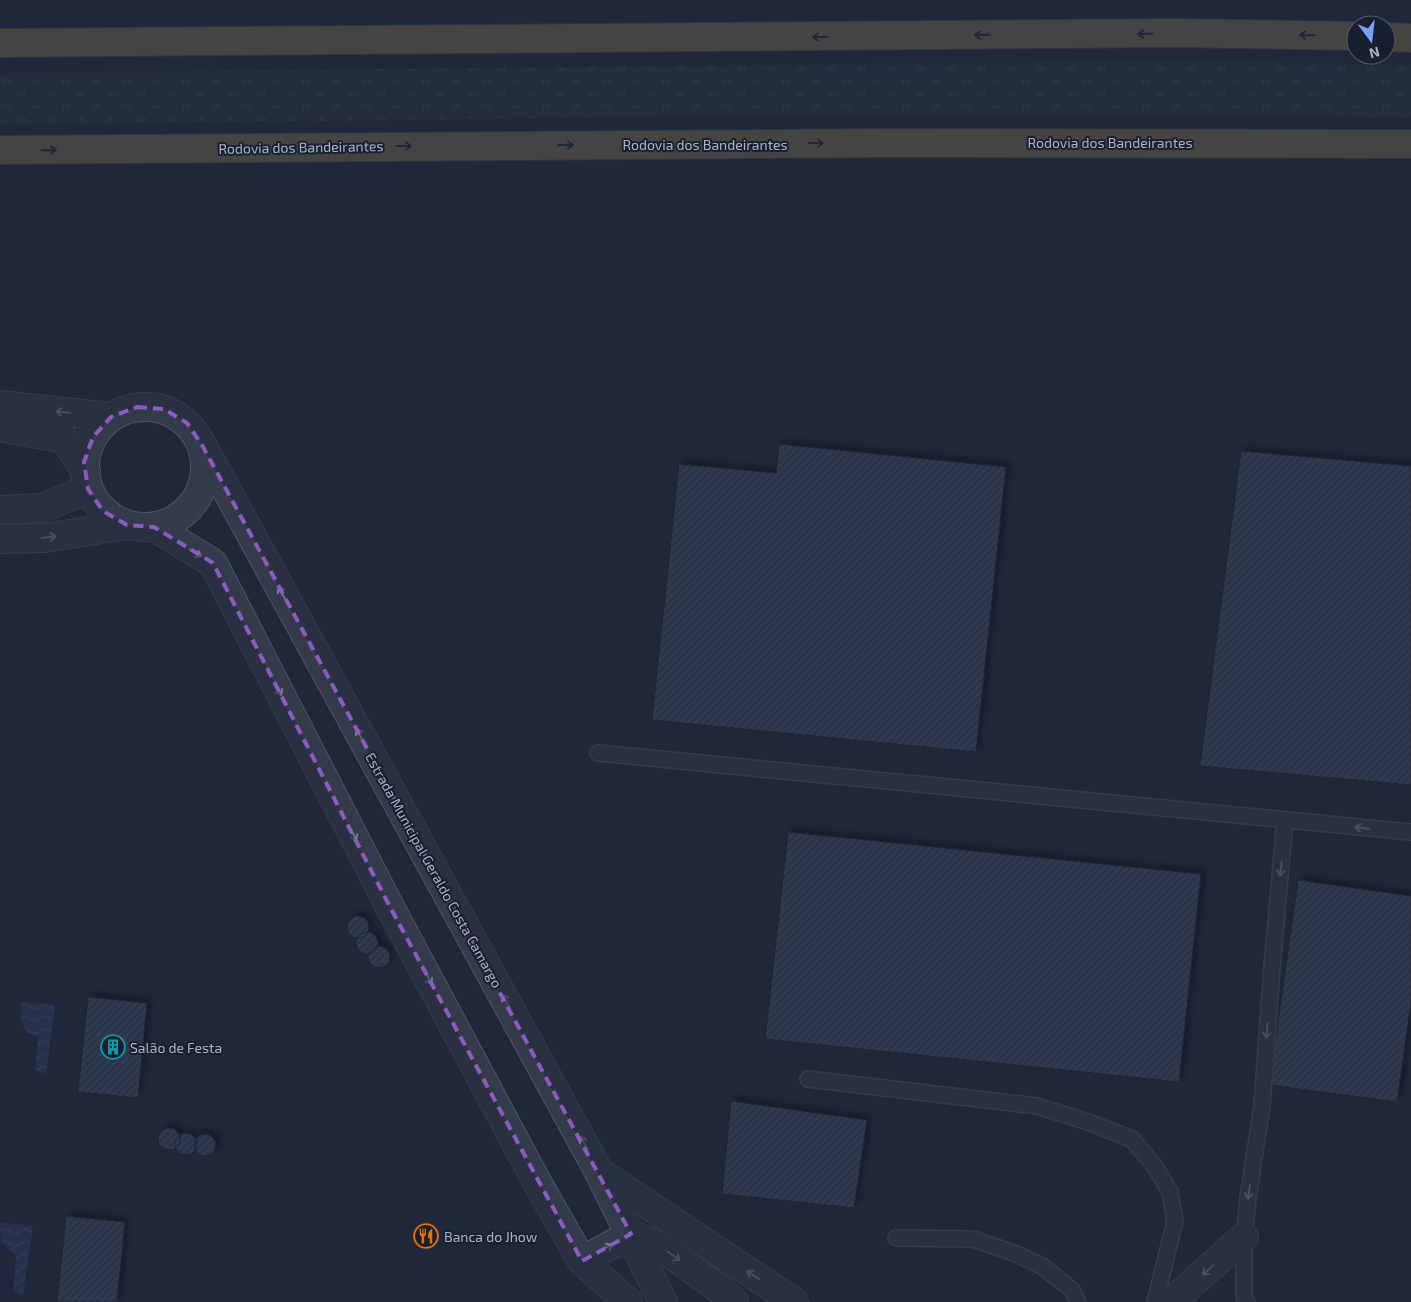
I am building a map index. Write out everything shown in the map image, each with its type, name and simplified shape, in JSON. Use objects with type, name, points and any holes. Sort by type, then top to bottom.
[{"type":"highway","points":[[0,43],[1165,34],[1346,36]]},
{"type":"highway","points":[[1396,37],[1411,38]]},
{"type":"highway","name":"Rodovia dos Bandeirantes","points":[[0,150],[894,143],[1411,144]]},
{"type":"street","points":[[0,406],[111,417]]},
{"type":"street","points":[[0,539],[45,538],[127,525],[166,522],[198,498],[206,472],[202,445],[187,423],[164,409],[137,407],[111,417],[93,436],[84,462],[87,480]]},
{"type":"street","points":[[0,427],[64,439],[103,511],[127,525]]},
{"type":"street","name":"Estrada Municipal Geraldo Costa Camargo","points":[[202,445],[599,1172],[662,1299]]},
{"type":"street","points":[[0,510],[42,508],[87,480]]},
{"type":"street","points":[[166,522],[213,564],[390,907],[538,1184],[582,1261],[628,1302]]},
{"type":"street","points":[[599,1172],[794,1302]]},
{"type":"street","points":[[582,1261],[631,1234],[664,1249],[722,1291],[734,1302]]},
{"type":"street","points":[[1172,1302],[1244,1237]]},
{"type":"lane","points":[[598,753],[1411,832]]},
{"type":"lane","points":[[1246,1302],[1244,1298],[1244,1237],[1262,1106],[1285,820]]},
{"type":"lane","points":[[808,1079],[1037,1106],[1088,1122],[1132,1139],[1156,1168],[1170,1192],[1175,1221],[1155,1302]]},
{"type":"lane","points":[[896,1238],[973,1239],[1014,1253],[1042,1266],[1072,1290],[1078,1302]]},
{"type":"highlighted area","points":[[137,407],[164,409],[187,423],[202,445],[631,1234],[582,1261],[390,907],[213,563],[154,527],[127,525],[103,511],[88,489],[84,462],[93,437],[111,417]]},
{"type":"green space","points":[[1248,62],[1411,65],[1411,118],[882,115],[0,125],[0,73],[954,63]]},
{"type":"water","points":[[22,1002],[55,1005],[46,1074],[35,1070],[38,1037],[26,1032],[21,1020]]},
{"type":"water","points":[[0,1223],[33,1225],[23,1295],[13,1291],[16,1257],[1,1241]]},
{"type":"building","points":[[779,444],[1006,467],[976,752],[652,720],[679,464],[776,473]]},
{"type":"building","points":[[1241,451],[1411,466],[1411,785],[1200,766]]},
{"type":"building","points":[[788,832],[1201,874],[1179,1082],[765,1039]]},
{"type":"building","points":[[1298,880],[1411,896],[1411,1003],[1397,1102],[1269,1085]]},
{"type":"building","points":[[358,916],[366,919],[369,927],[366,935],[358,938],[350,935],[347,927],[350,919]]},
{"type":"building","points":[[367,932],[375,935],[378,943],[375,951],[367,954],[359,951],[356,943],[359,935]]},
{"type":"building","points":[[379,946],[387,949],[390,957],[387,965],[379,968],[371,965],[368,957],[371,949]]},
{"type":"building","name":"Salão de Festa","points":[[88,997],[147,1003],[138,1098],[78,1092]]},
{"type":"building","points":[[731,1101],[867,1120],[854,1208],[722,1194]]},
{"type":"building","points":[[169,1128],[177,1131],[180,1139],[177,1147],[169,1150],[161,1147],[158,1139],[161,1131]]},
{"type":"building","points":[[186,1133],[194,1136],[197,1144],[194,1152],[186,1155],[178,1152],[175,1144],[178,1136]]},
{"type":"building","points":[[205,1134],[213,1137],[216,1145],[213,1153],[205,1156],[197,1153],[194,1145],[197,1137]]},
{"type":"building","points":[[66,1216],[125,1222],[117,1302],[57,1302]]},
{"type":"place","name":"Salão de Festa","points":[[113,1047]]},
{"type":"place","name":"Banca do Jhow","points":[[426,1236]]}]
